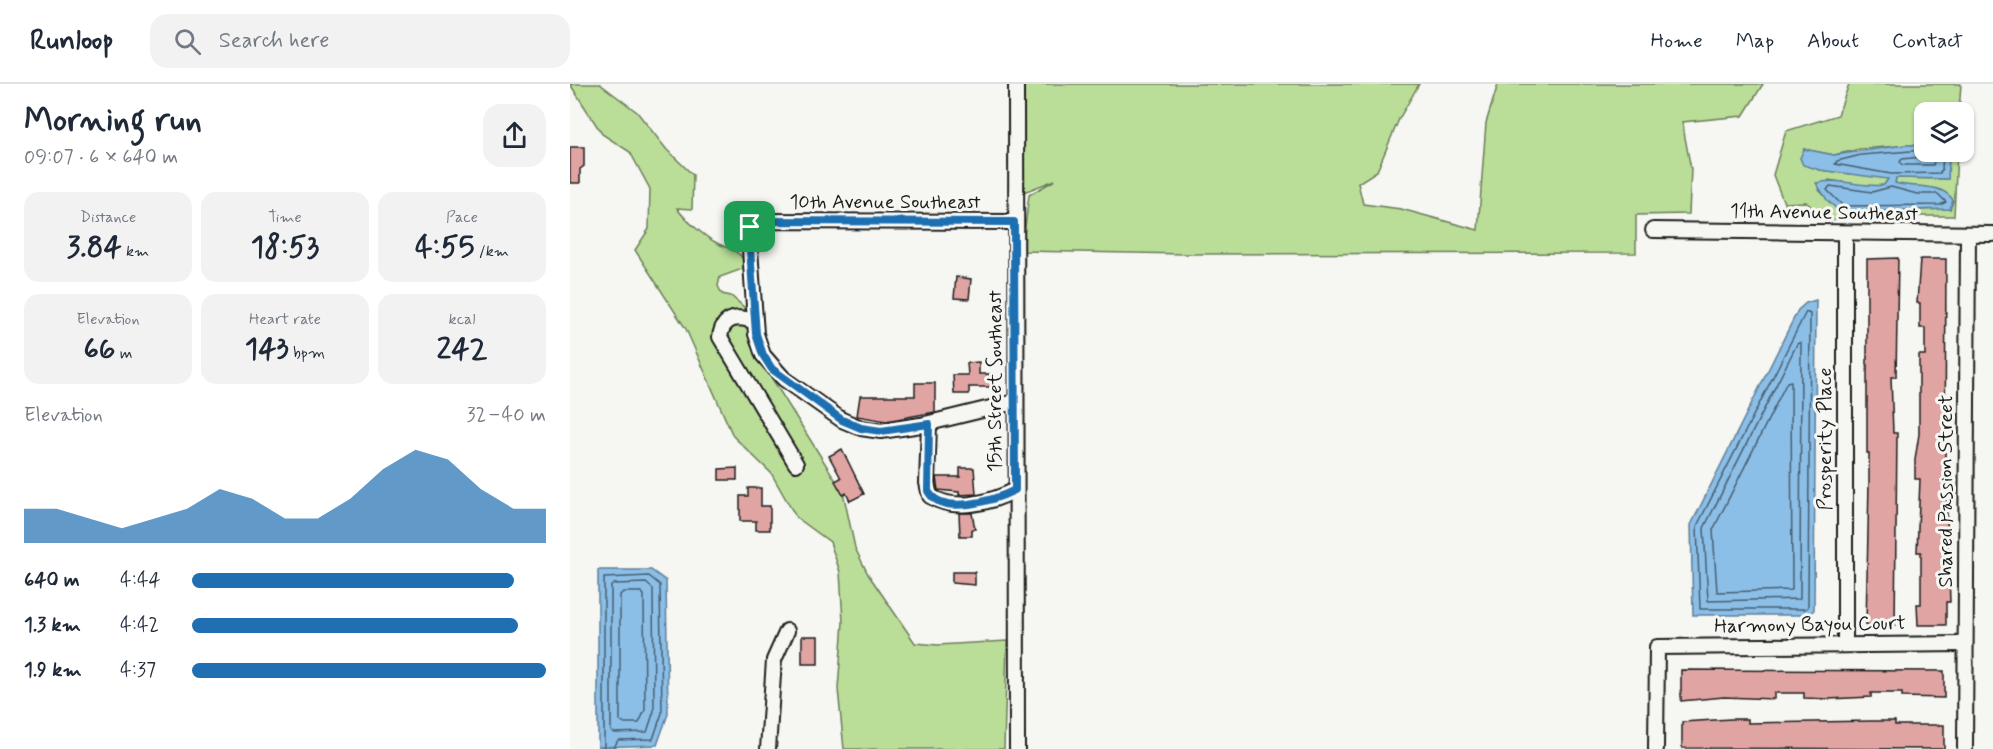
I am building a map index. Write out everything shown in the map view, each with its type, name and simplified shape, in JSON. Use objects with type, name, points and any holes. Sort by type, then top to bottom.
[{"type":"street","name":"15th Street Southeast","points":[[1016,84],[1014,222],[1017,749]]},
{"type":"street","name":"10th Avenue Southeast","points":[[755,322],[749,235],[750,227],[756,221],[1014,222]]},
{"type":"street","name":"11th Avenue Southeast","points":[[1653,230],[1993,234]]},
{"type":"street","name":"Prosperity Place","points":[[1845,234],[1845,644]]},
{"type":"street","name":"Shared Passion Street","points":[[1965,749],[1968,234]]},
{"type":"street","points":[[796,464],[720,337],[724,325],[733,318],[742,316],[755,322],[763,355],[772,369],[842,420],[861,428],[881,431],[929,424],[1015,402]]},
{"type":"street","points":[[929,424],[927,483],[930,496],[952,505],[967,504],[986,502],[1015,490]]},
{"type":"street","points":[[768,749],[774,660],[787,631]]},
{"type":"street","name":"Harmony Bayou Court","points":[[1656,749],[1657,646],[1965,644]]},
{"type":"green space","points":[[570,84],[600,84],[637,112],[667,150],[693,175],[692,209],[677,208],[705,236],[735,251],[742,258],[745,268],[720,277],[718,286],[722,294],[731,296],[744,307],[752,326],[759,358],[843,492],[855,548],[868,574],[915,643],[938,645],[1007,641],[1004,749],[844,749],[838,689],[843,622],[840,572],[830,542],[796,517],[771,473],[733,436],[686,329],[635,250],[649,229],[650,189],[630,152],[602,134]]},
{"type":"green space","points":[[1024,84],[1419,84],[1399,119],[1377,171],[1358,183],[1363,204],[1401,209],[1478,230],[1486,123],[1498,84],[1763,84],[1743,116],[1682,122],[1691,169],[1689,214],[1636,215],[1636,253],[1187,254],[1022,251],[1029,195],[1055,180],[1024,192]]},
{"type":"green space","points":[[1849,84],[1961,84],[1960,102],[1914,102],[1914,145],[1860,149],[1834,155],[1804,149],[1820,170],[1889,178],[1884,185],[1873,187],[1829,180],[1819,190],[1840,212],[1950,209],[1953,201],[1942,191],[1913,188],[1895,183],[1896,178],[1948,179],[1949,162],[1957,162],[1954,216],[1852,216],[1827,221],[1806,202],[1784,203],[1773,175],[1786,131],[1838,115]]},
{"type":"water","points":[[1914,145],[1914,162],[1949,162],[1948,179],[1896,178],[1895,183],[1942,191],[1953,200],[1950,209],[1840,212],[1827,200],[1816,183],[1833,181],[1875,186],[1884,185],[1888,179],[1820,170],[1803,165],[1800,158],[1804,149],[1834,155]]},
{"type":"water","points":[[1816,300],[1814,610],[1808,615],[1693,615],[1691,525],[1798,310],[1806,303]]},
{"type":"water","points":[[598,570],[651,570],[666,581],[668,714],[657,745],[598,747]]},
{"type":"building","points":[[570,147],[584,147],[584,166],[580,169],[580,183],[570,183]]},
{"type":"building","points":[[1898,258],[1896,377],[1891,377],[1893,433],[1897,433],[1895,625],[1866,625],[1869,483],[1867,259]]},
{"type":"building","points":[[1920,259],[1946,259],[1945,460],[1950,602],[1946,602],[1946,625],[1918,625],[1917,604],[1921,604],[1921,552],[1917,552],[1920,479],[1915,479],[1915,460],[1919,434],[1919,355],[1925,355],[1925,328],[1920,328],[1920,303],[1917,303]]},
{"type":"building","points":[[956,277],[971,279],[969,299],[954,298]]},
{"type":"building","points":[[979,362],[979,374],[991,374],[991,387],[969,387],[969,394],[954,394],[953,375],[968,375],[967,363]]},
{"type":"building","points":[[915,383],[935,383],[935,412],[886,421],[857,416],[860,396],[915,396]]},
{"type":"building","points":[[842,449],[864,494],[850,501],[846,493],[843,495],[835,481],[841,478],[829,456]]},
{"type":"building","points":[[737,468],[737,480],[719,480],[719,469]]},
{"type":"building","points":[[960,468],[974,468],[976,494],[959,495],[959,492],[938,490],[936,477],[960,477]]},
{"type":"building","points":[[748,488],[761,488],[761,506],[770,506],[770,530],[756,530],[756,521],[740,521],[740,496],[748,496]]},
{"type":"building","points":[[959,513],[972,513],[975,529],[972,529],[972,536],[960,536]]},
{"type":"building","points":[[952,572],[975,572],[975,585],[952,583]]},
{"type":"building","points":[[802,636],[818,636],[818,664],[802,664]]},
{"type":"building","points":[[1681,670],[1944,671],[1944,698],[1902,697],[1902,693],[1871,693],[1871,697],[1828,699],[1804,698],[1804,693],[1774,693],[1774,699],[1724,697],[1681,701]]},
{"type":"building","points":[[1748,719],[1748,723],[1895,721],[1895,725],[1944,725],[1944,749],[1682,748],[1682,722]]},
{"type":"route","points":[[756,221],[1014,222],[1015,490],[986,502],[952,505],[937,500],[930,496],[927,483],[929,424],[881,431],[861,428],[842,420],[772,369],[763,355],[756,334],[750,227],[756,221]]}]
